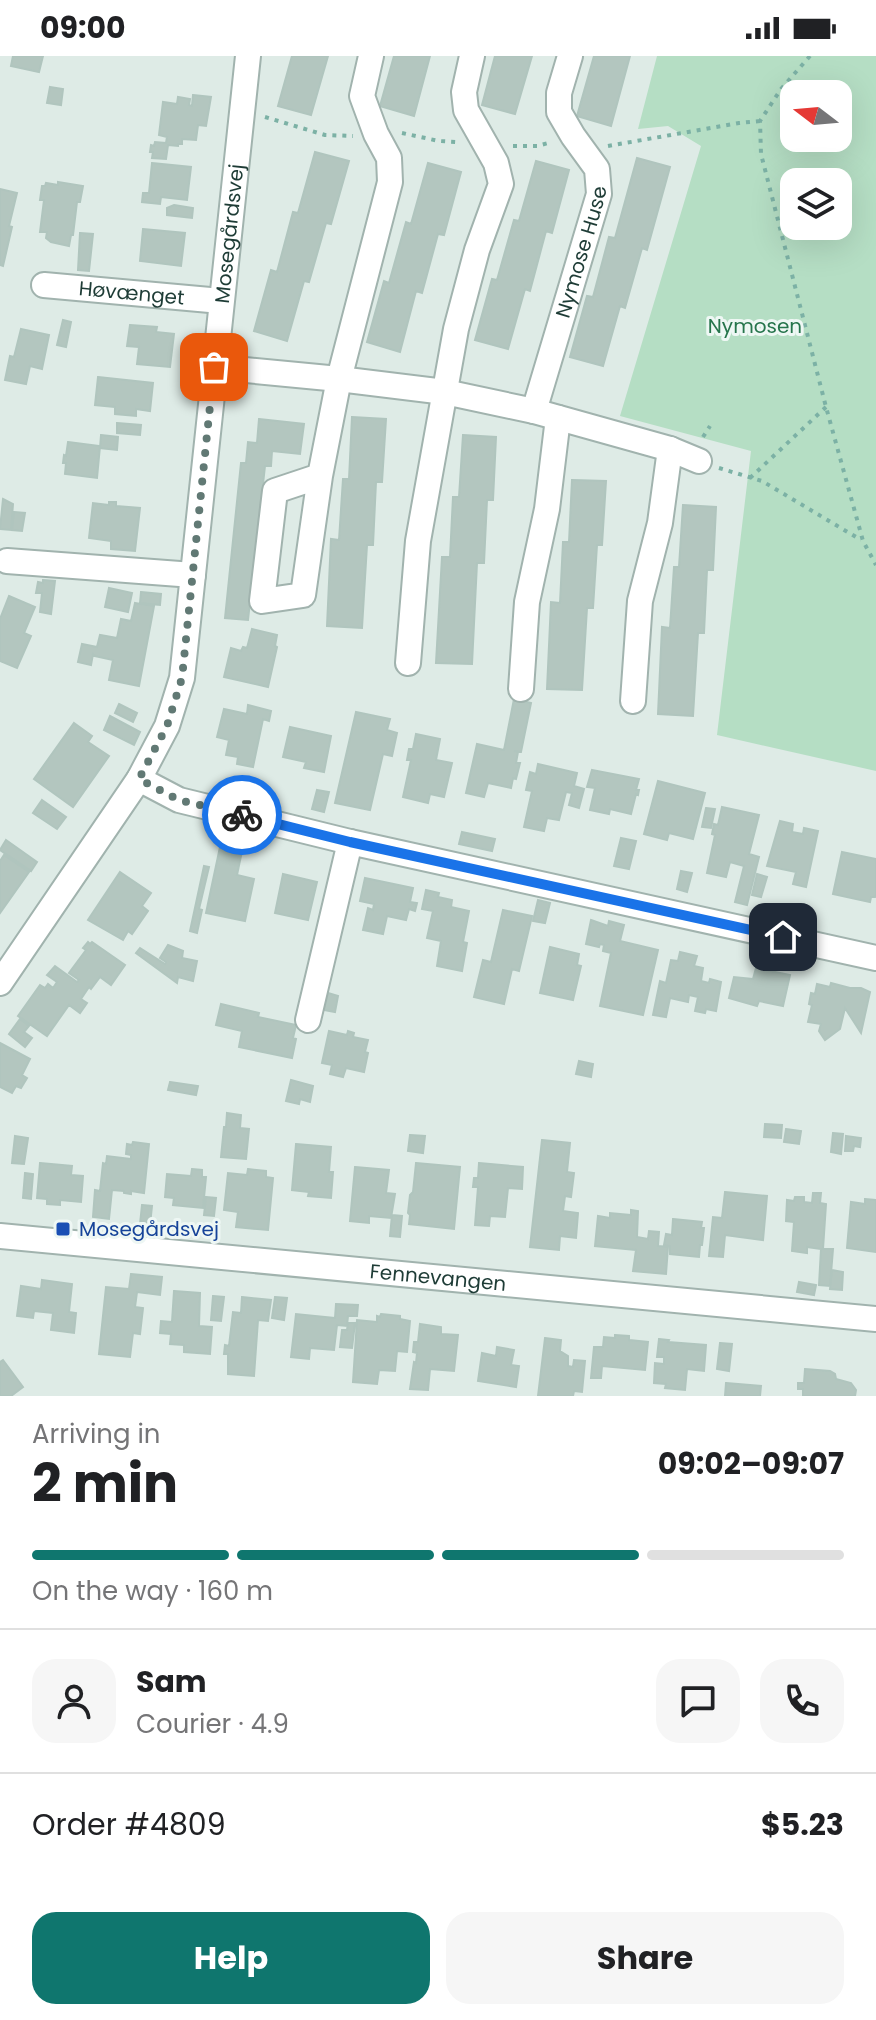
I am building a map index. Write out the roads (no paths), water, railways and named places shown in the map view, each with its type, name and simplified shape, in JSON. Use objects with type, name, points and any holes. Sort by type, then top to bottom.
[{"type":"street","name":"Mosegårdsvej","points":[[0,983],[139,779],[167,726],[182,678],[248,56]]},
{"type":"street","points":[[320,476],[275,491],[262,601],[303,595],[320,476],[339,379],[390,182],[389,158],[362,96],[371,56]]},
{"type":"street","points":[[408,663],[418,541],[456,329],[477,250],[501,184],[496,163],[466,110],[464,92],[472,56]]},
{"type":"street","name":"Nymose Huse","points":[[534,411],[599,194],[597,169],[559,112],[559,93],[570,56]]},
{"type":"street","name":"Høvænget","points":[[44,285],[221,301]]},
{"type":"street","points":[[214,367],[445,392],[534,411],[670,449],[699,461]]},
{"type":"street","points":[[521,689],[527,602],[547,509],[558,418]]},
{"type":"street","points":[[633,701],[640,601],[660,523],[670,449]]},
{"type":"street","points":[[7,561],[193,575]]},
{"type":"street","points":[[139,779],[179,800],[350,842],[876,958]]},
{"type":"street","points":[[308,1020],[350,842]]},
{"type":"street","name":"Fennevangen","points":[[0,1236],[876,1319]]},
{"type":"place","name":"Mosegårdsvej","points":[[63,1229]]},
{"type":"park label","name":"Nymosen","points":[[755,326]]}]
